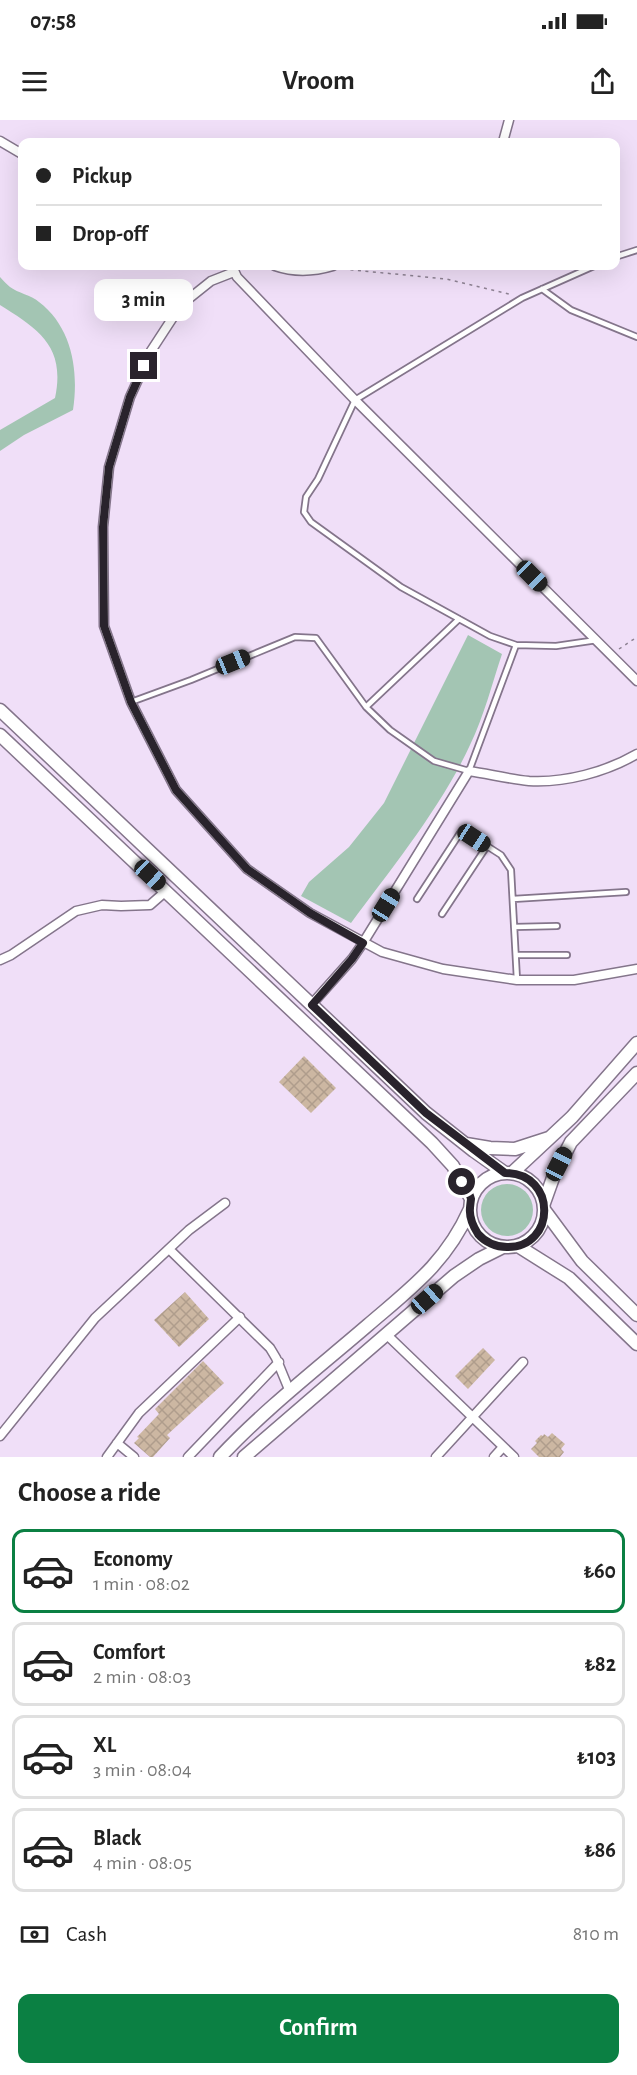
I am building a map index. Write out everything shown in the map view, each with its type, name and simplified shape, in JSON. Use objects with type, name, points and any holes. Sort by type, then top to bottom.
[{"type":"street","points":[[504,138],[509,120]]},
{"type":"street","points":[[0,141],[18,152]]},
{"type":"street","points":[[231,270],[211,281],[181,305],[151,351],[130,397],[109,467],[103,527],[104,626],[131,702],[176,790],[247,869],[310,913],[363,943],[392,955],[432,967],[477,976],[517,980],[574,980],[637,969]]},
{"type":"street","points":[[234,270],[245,286],[355,400],[637,681]]},
{"type":"street","points":[[295,270],[310,270]]},
{"type":"street","points":[[0,710],[426,1113],[463,1143],[508,1173],[533,1182],[538,1188],[545,1207],[582,1261],[637,1316]]},
{"type":"street","points":[[0,735],[432,1143],[453,1166],[471,1204],[473,1225],[488,1242],[503,1247],[518,1246],[537,1233],[544,1218],[554,1175],[571,1142],[637,1073]]},
{"type":"street","points":[[312,1005],[363,943],[469,771],[529,781],[546,780],[599,770],[637,754]]},
{"type":"street","points":[[0,960],[11,955],[75,911],[102,905],[150,905],[166,891]]},
{"type":"street","points":[[220,1457],[428,1273],[453,1242],[483,1181],[492,1176],[508,1173],[553,1136],[572,1118],[637,1043]]},
{"type":"street","points":[[463,1143],[490,1148],[515,1149],[553,1136]]},
{"type":"street","points":[[0,1436],[95,1318],[201,1219],[225,1203]]},
{"type":"street","points":[[518,1246],[569,1278],[637,1344]]},
{"type":"street","points":[[244,1457],[454,1276],[479,1259],[503,1247]]},
{"type":"street","points":[[170,1250],[270,1348],[279,1362],[291,1392]]},
{"type":"street","points":[[107,1457],[139,1413],[240,1317]]},
{"type":"street","points":[[386,1334],[514,1457]]},
{"type":"street","points":[[188,1457],[279,1362]]},
{"type":"street","points":[[436,1457],[523,1362]]},
{"type":"street","points":[[117,1443],[134,1457]]},
{"type":"street","points":[[494,1457],[503,1447]]},
{"type":"lane","points":[[620,255],[637,250]]},
{"type":"lane","points":[[585,270],[522,298],[355,400],[318,479],[306,497],[304,512],[311,522],[401,587],[490,636],[516,645],[556,646],[597,640]]},
{"type":"lane","points":[[542,289],[571,310],[637,337]]},
{"type":"lane","points":[[366,707],[459,619]]},
{"type":"lane","points":[[131,702],[191,680],[295,636],[316,638],[366,707],[390,730],[434,761],[469,771],[516,645]]},
{"type":"lane","points":[[417,899],[462,830],[501,855],[511,870],[517,980]]},
{"type":"lane","points":[[442,914],[487,846]]},
{"type":"lane","points":[[513,899],[626,892]]},
{"type":"lane","points":[[514,927],[557,926]]},
{"type":"lane","points":[[516,956],[567,955]]},
{"type":"path","points":[[347,270],[446,279],[490,288],[522,298]]},
{"type":"path","points":[[611,655],[637,637]]},
{"type":"green space","points":[[0,277],[13,289],[39,302],[59,324],[71,351],[75,395],[73,410],[24,435],[0,451],[0,430],[55,398],[57,380],[56,365],[46,341],[26,322],[0,305]]},
{"type":"green space","points":[[468,635],[502,654],[475,734],[459,768],[431,814],[351,923],[301,896],[309,882],[349,847],[384,803]]},
{"type":"green space","points":[[507,1184],[517,1186],[525,1192],[531,1200],[533,1210],[531,1220],[525,1228],[517,1234],[507,1236],[497,1234],[489,1228],[483,1220],[481,1210],[483,1200],[489,1192],[497,1186]]},
{"type":"building","points":[[304,1056],[336,1088],[311,1113],[279,1082]]},
{"type":"building","points":[[185,1292],[209,1319],[179,1347],[154,1320]]},
{"type":"building","points":[[483,1348],[495,1360],[468,1389],[455,1376]]},
{"type":"building","points":[[203,1361],[224,1383],[167,1435],[170,1438],[153,1457],[150,1457],[134,1443],[139,1438],[137,1437],[159,1414],[155,1409]]},
{"type":"building","points":[[552,1433],[565,1444],[561,1449],[564,1452],[560,1457],[539,1457],[531,1449],[537,1443],[535,1441],[541,1435],[548,1437]]},
{"type":"route","points":[[144,366],[130,397],[109,467],[103,527],[104,626],[131,702],[176,790],[247,869],[310,913],[363,943],[312,1005],[426,1113],[505,1173],[520,1174],[533,1182],[542,1195],[545,1211],[537,1233],[525,1243],[510,1248],[488,1242],[473,1225],[470,1217],[471,1199],[462,1182]]}]
